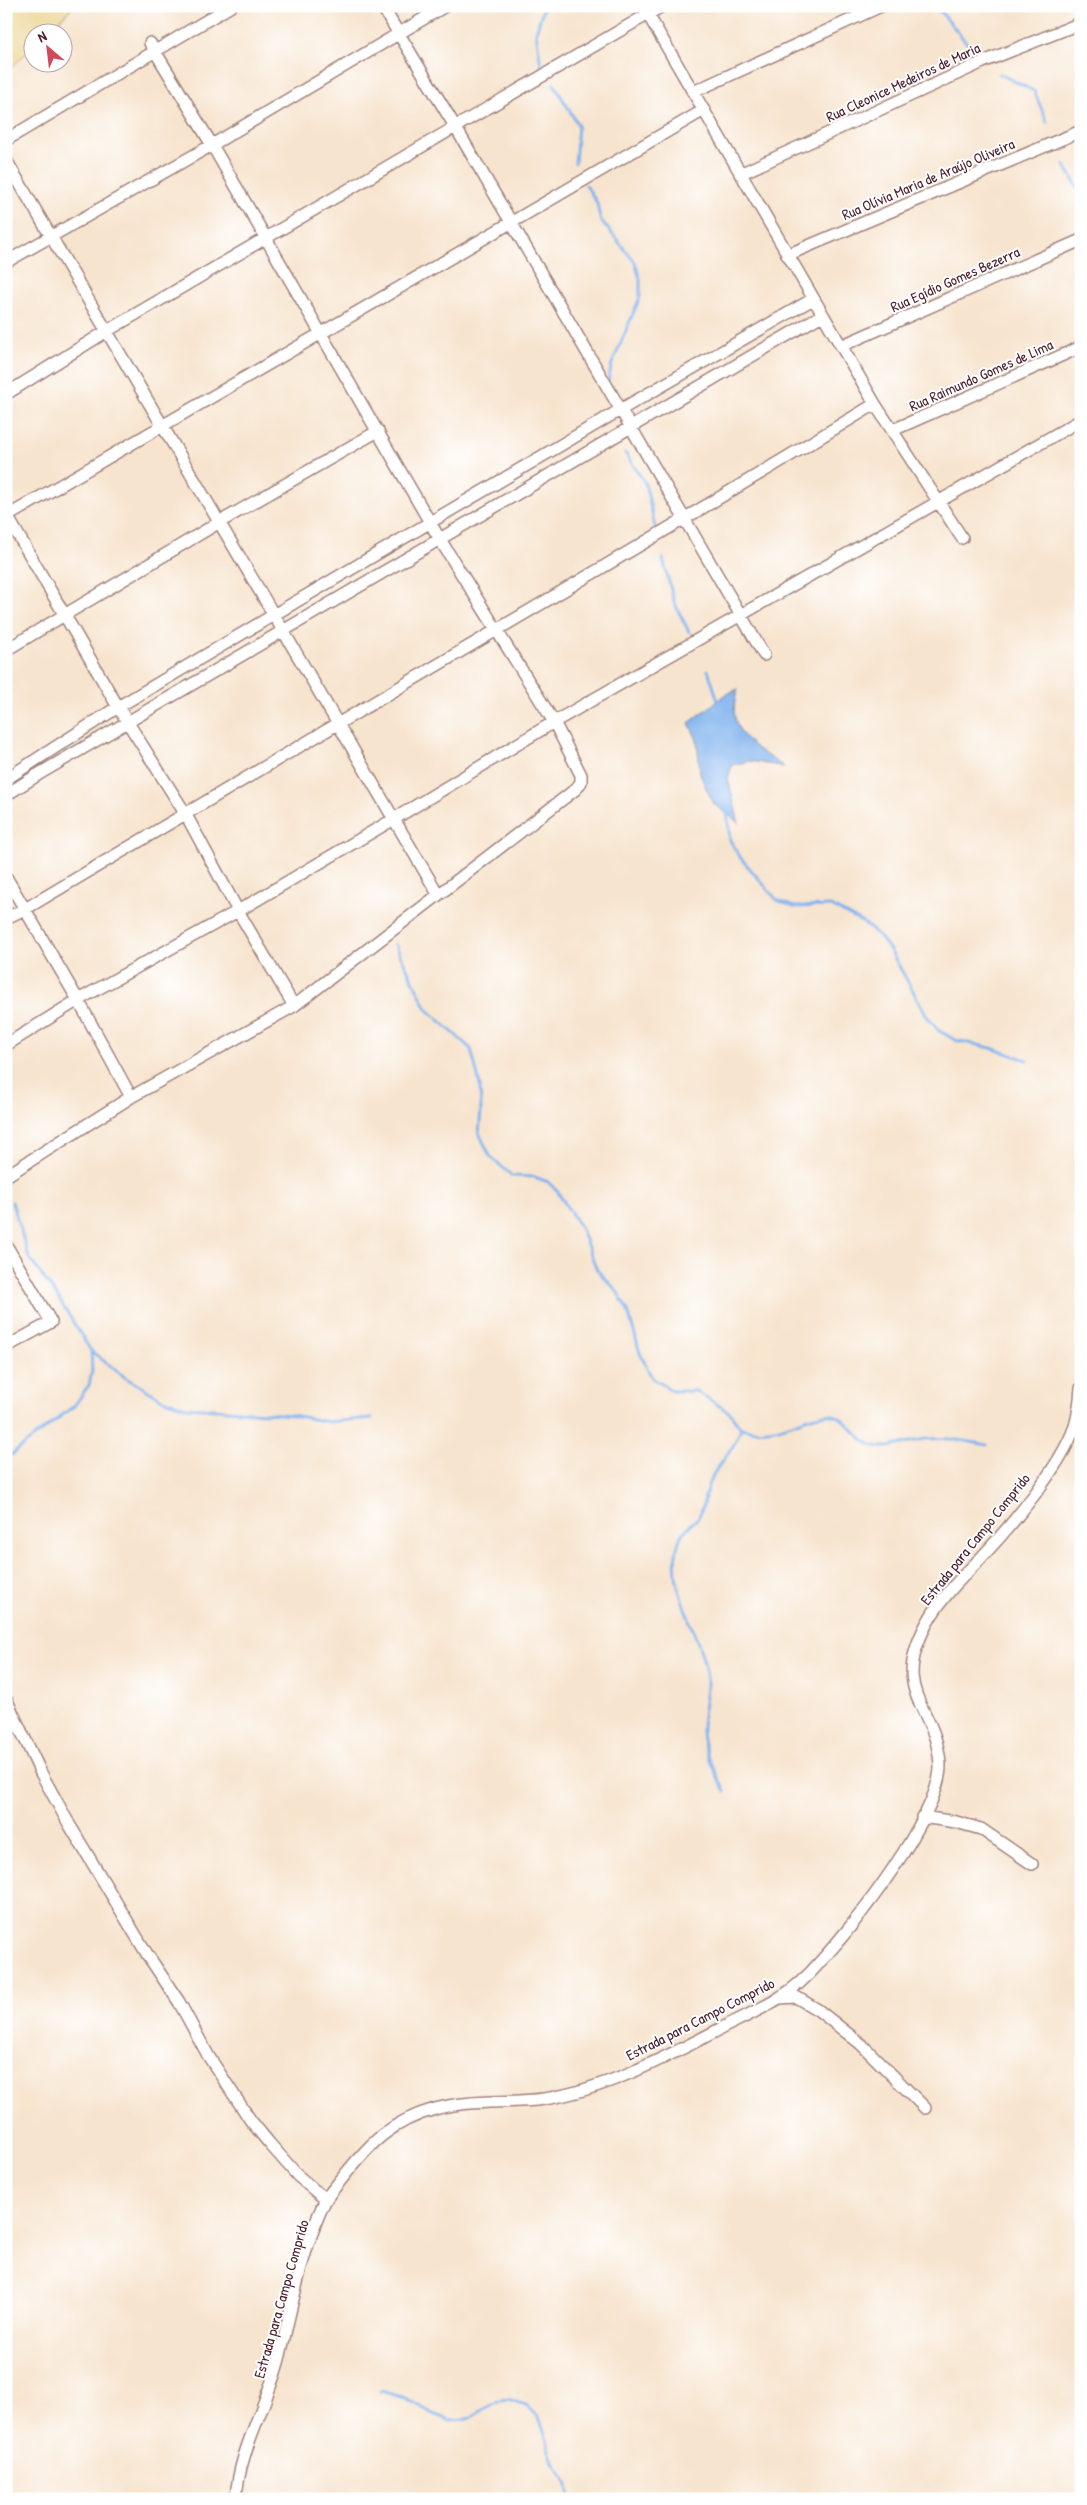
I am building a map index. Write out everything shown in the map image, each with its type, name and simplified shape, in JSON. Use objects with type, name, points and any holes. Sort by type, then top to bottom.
[{"type":"street","points":[[6,140],[152,48],[231,6]]},
{"type":"street","points":[[382,6],[456,128],[764,655]]},
{"type":"street","points":[[6,262],[212,145],[445,6]]},
{"type":"street","points":[[6,394],[107,331],[456,128],[645,10],[662,6]]},
{"type":"street","points":[[693,92],[881,6]]},
{"type":"street","points":[[645,10],[822,315],[876,404],[962,538]]},
{"type":"street","name":"Rua Cleonice Medeiros de Maria","points":[[740,174],[983,62],[1081,23]]},
{"type":"street","points":[[6,1176],[131,1097],[294,1006],[576,789],[581,782],[578,766],[554,722],[439,538],[212,145],[152,48]]},
{"type":"street","points":[[294,1006],[238,911],[185,813],[118,707],[66,614],[7,516],[704,110]]},
{"type":"street","name":"Rua Olívia Maria de Araújo Oliveira","points":[[787,255],[1081,131]]},
{"type":"street","points":[[6,160],[438,894]]},
{"type":"street","name":"Rua Egídio Gomes Bezerra","points":[[841,346],[1081,240]]},
{"type":"street","points":[[6,779],[118,707],[432,523],[620,410],[813,299]]},
{"type":"street","points":[[6,795],[439,538],[822,315]]},
{"type":"street","name":"Rua Raimundo Gomes de Lima","points":[[893,430],[1081,347]]},
{"type":"street","points":[[6,918],[25,909],[338,722],[685,520],[876,404]]},
{"type":"street","points":[[6,1045],[78,1000],[238,911],[739,614],[939,503],[1081,420]]},
{"type":"street","points":[[6,650],[218,523],[378,431]]},
{"type":"street","points":[[6,878],[78,1000],[131,1097]]},
{"type":"street","points":[[6,1245],[51,1322],[6,1347]]},
{"type":"street","name":"Estrada para Campo Comprido","points":[[236,2499],[238,2477],[243,2458],[272,2386],[308,2248],[326,2200],[366,2149],[384,2132],[407,2118],[438,2108],[465,2103],[510,2102],[576,2092],[608,2081],[702,2038],[780,1998],[828,1954],[882,1888],[936,1790],[940,1769],[934,1737],[916,1696],[911,1677],[912,1660],[916,1645],[934,1611],[950,1589],[1020,1513],[1057,1459],[1076,1423],[1081,1388]]},
{"type":"street","points":[[6,1699],[40,1773],[64,1816],[147,1954],[179,2002],[209,2057],[251,2121],[269,2143],[298,2176],[326,2200]]},
{"type":"street","points":[[922,1817],[956,1822],[981,1829],[1032,1864]]},
{"type":"street","points":[[780,1998],[796,1997],[818,2010],[862,2044],[926,2108]]},
{"type":"sand","points":[[8,6],[74,6],[57,22],[22,22],[22,57],[6,73],[6,10]]},
{"type":"water","points":[[738,689],[735,716],[738,727],[744,736],[761,752],[784,767],[750,761],[732,765],[728,779],[739,823],[714,804],[704,784],[700,773],[697,740],[689,723],[725,695]]},
{"type":"waterway","points":[[541,66],[536,32],[544,6]]},
{"type":"waterway","points":[[930,6],[941,12],[971,48]]},
{"type":"waterway","points":[[1000,74],[1034,91],[1047,122]]},
{"type":"waterway","points":[[554,84],[578,125],[575,163]]},
{"type":"waterway","points":[[1064,164],[1081,193]]},
{"type":"waterway","points":[[586,185],[597,203],[600,219],[635,262],[640,279],[640,297],[612,364],[608,381]]},
{"type":"waterway","points":[[625,453],[645,483],[656,531]]},
{"type":"waterway","points":[[663,559],[674,602],[689,632]]},
{"type":"waterway","points":[[708,670],[719,704]]},
{"type":"waterway","points":[[727,811],[730,840],[739,856],[777,900],[794,907],[831,906],[865,924],[879,936],[890,950],[927,1016],[938,1030],[955,1040],[991,1048],[1027,1060]]},
{"type":"waterway","points":[[395,944],[427,1009],[471,1049],[480,1085],[481,1111],[479,1133],[490,1156],[512,1176],[535,1177],[548,1182],[557,1191],[580,1227],[597,1270],[617,1291],[628,1311],[640,1353],[652,1378],[673,1391],[696,1391],[729,1412],[741,1428],[734,1444],[712,1476],[699,1516],[681,1536],[676,1554],[679,1590],[704,1662],[707,1679],[702,1726],[703,1740],[725,1792]]},
{"type":"waterway","points":[[6,1459],[74,1406],[89,1385],[92,1370],[91,1351],[57,1296],[29,1258],[12,1202]]},
{"type":"waterway","points":[[91,1351],[126,1378],[164,1400],[187,1407],[293,1415],[328,1422],[372,1418]]},
{"type":"waterway","points":[[741,1428],[769,1430],[811,1417],[833,1415],[843,1420],[863,1439],[875,1446],[888,1447],[935,1439],[957,1440],[987,1445]]},
{"type":"waterway","points":[[380,2391],[406,2398],[433,2414],[449,2420],[468,2419],[500,2400],[509,2399],[526,2405],[539,2417],[554,2462],[568,2485],[570,2499]]}]
